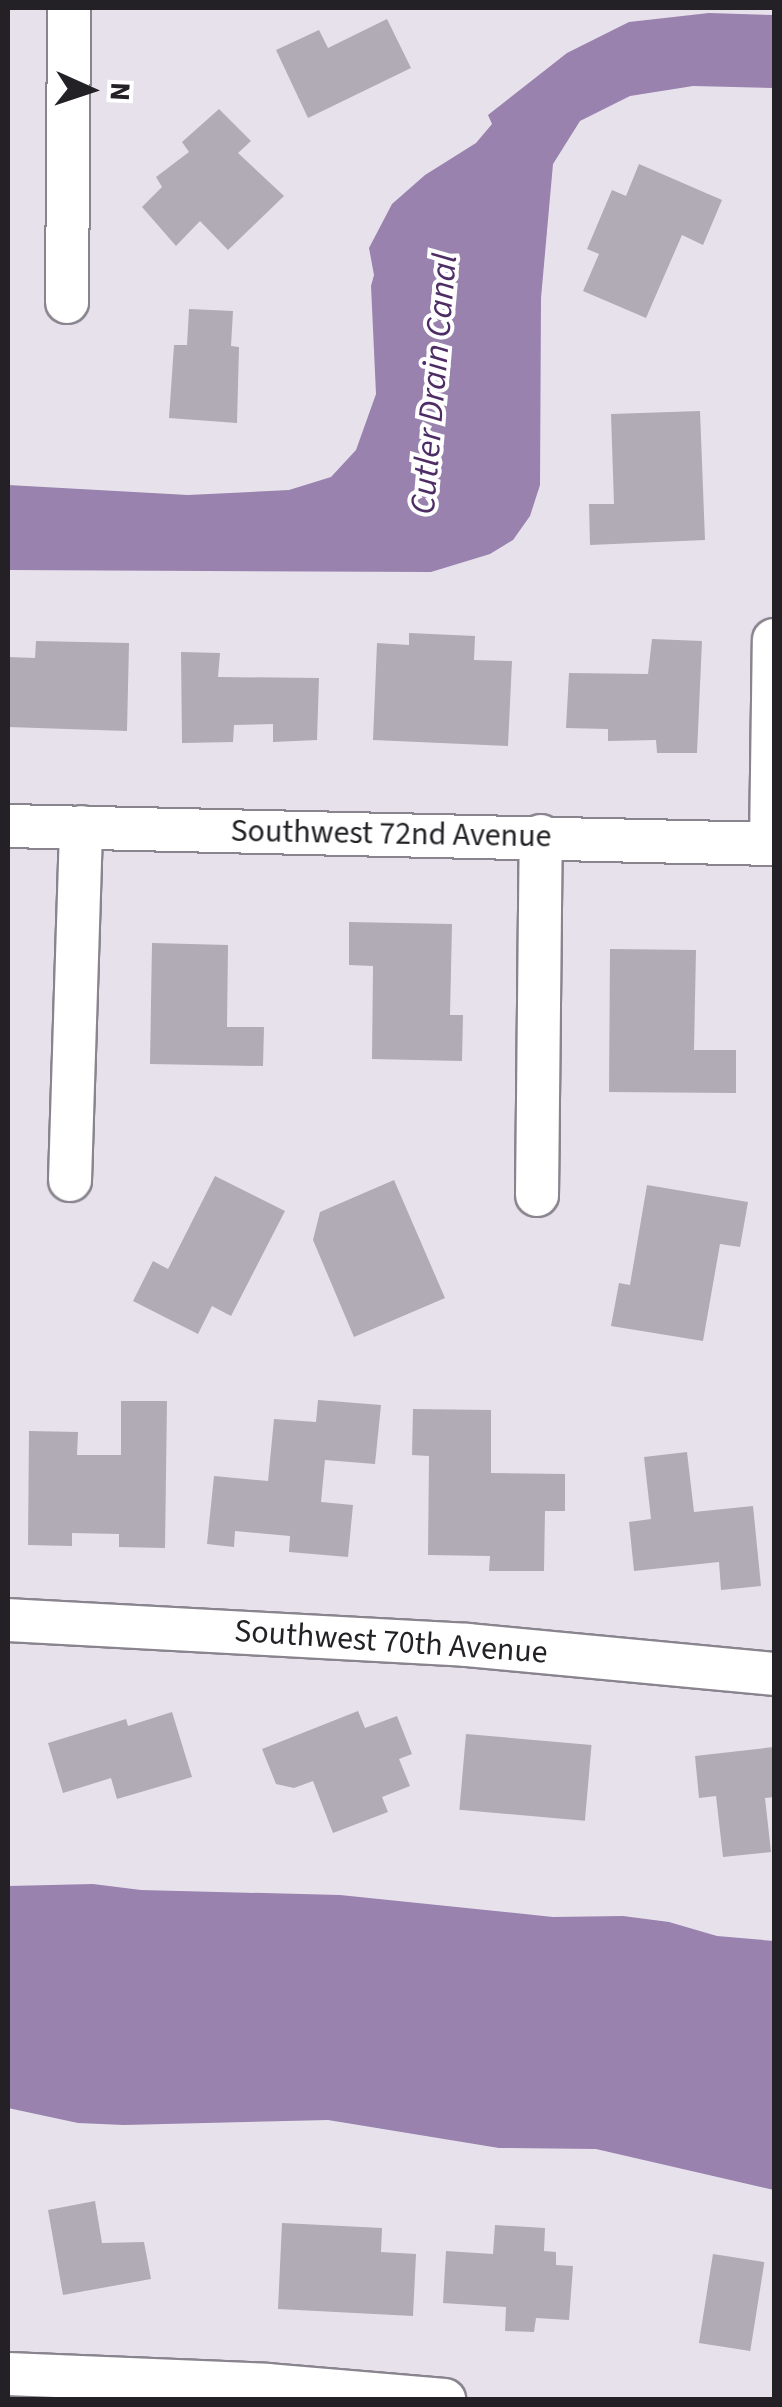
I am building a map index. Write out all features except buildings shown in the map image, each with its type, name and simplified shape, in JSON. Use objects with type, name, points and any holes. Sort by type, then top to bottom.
[{"type":"street","points":[[67,302],[69,8]]},
{"type":"street","points":[[773,844],[774,640]]},
{"type":"street","name":"Southwest 72nd Avenue","points":[[8,826],[773,844]]},
{"type":"street","points":[[70,1180],[81,827]]},
{"type":"street","points":[[537,1196],[540,836]]},
{"type":"street","name":"Southwest 70th Avenue","points":[[8,1620],[467,1645],[774,1674]]},
{"type":"street","points":[[8,2374],[267,2384],[444,2400]]},
{"type":"water","name":"Cutler Drain Canal","points":[[709,13],[774,15],[774,88],[693,86],[630,96],[580,121],[553,164],[541,298],[540,485],[530,516],[513,540],[490,554],[431,572],[8,570],[8,485],[188,495],[289,490],[331,477],[356,450],[376,394],[371,286],[374,275],[369,248],[392,204],[425,175],[476,143],[492,124],[488,115],[567,53],[629,22]]},
{"type":"water","points":[[93,1884],[141,1890],[340,1895],[553,1917],[623,1916],[669,1922],[717,1936],[774,1941],[774,2190],[596,2149],[499,2148],[328,2120],[124,2125],[78,2123],[8,2108],[8,1886]]}]
